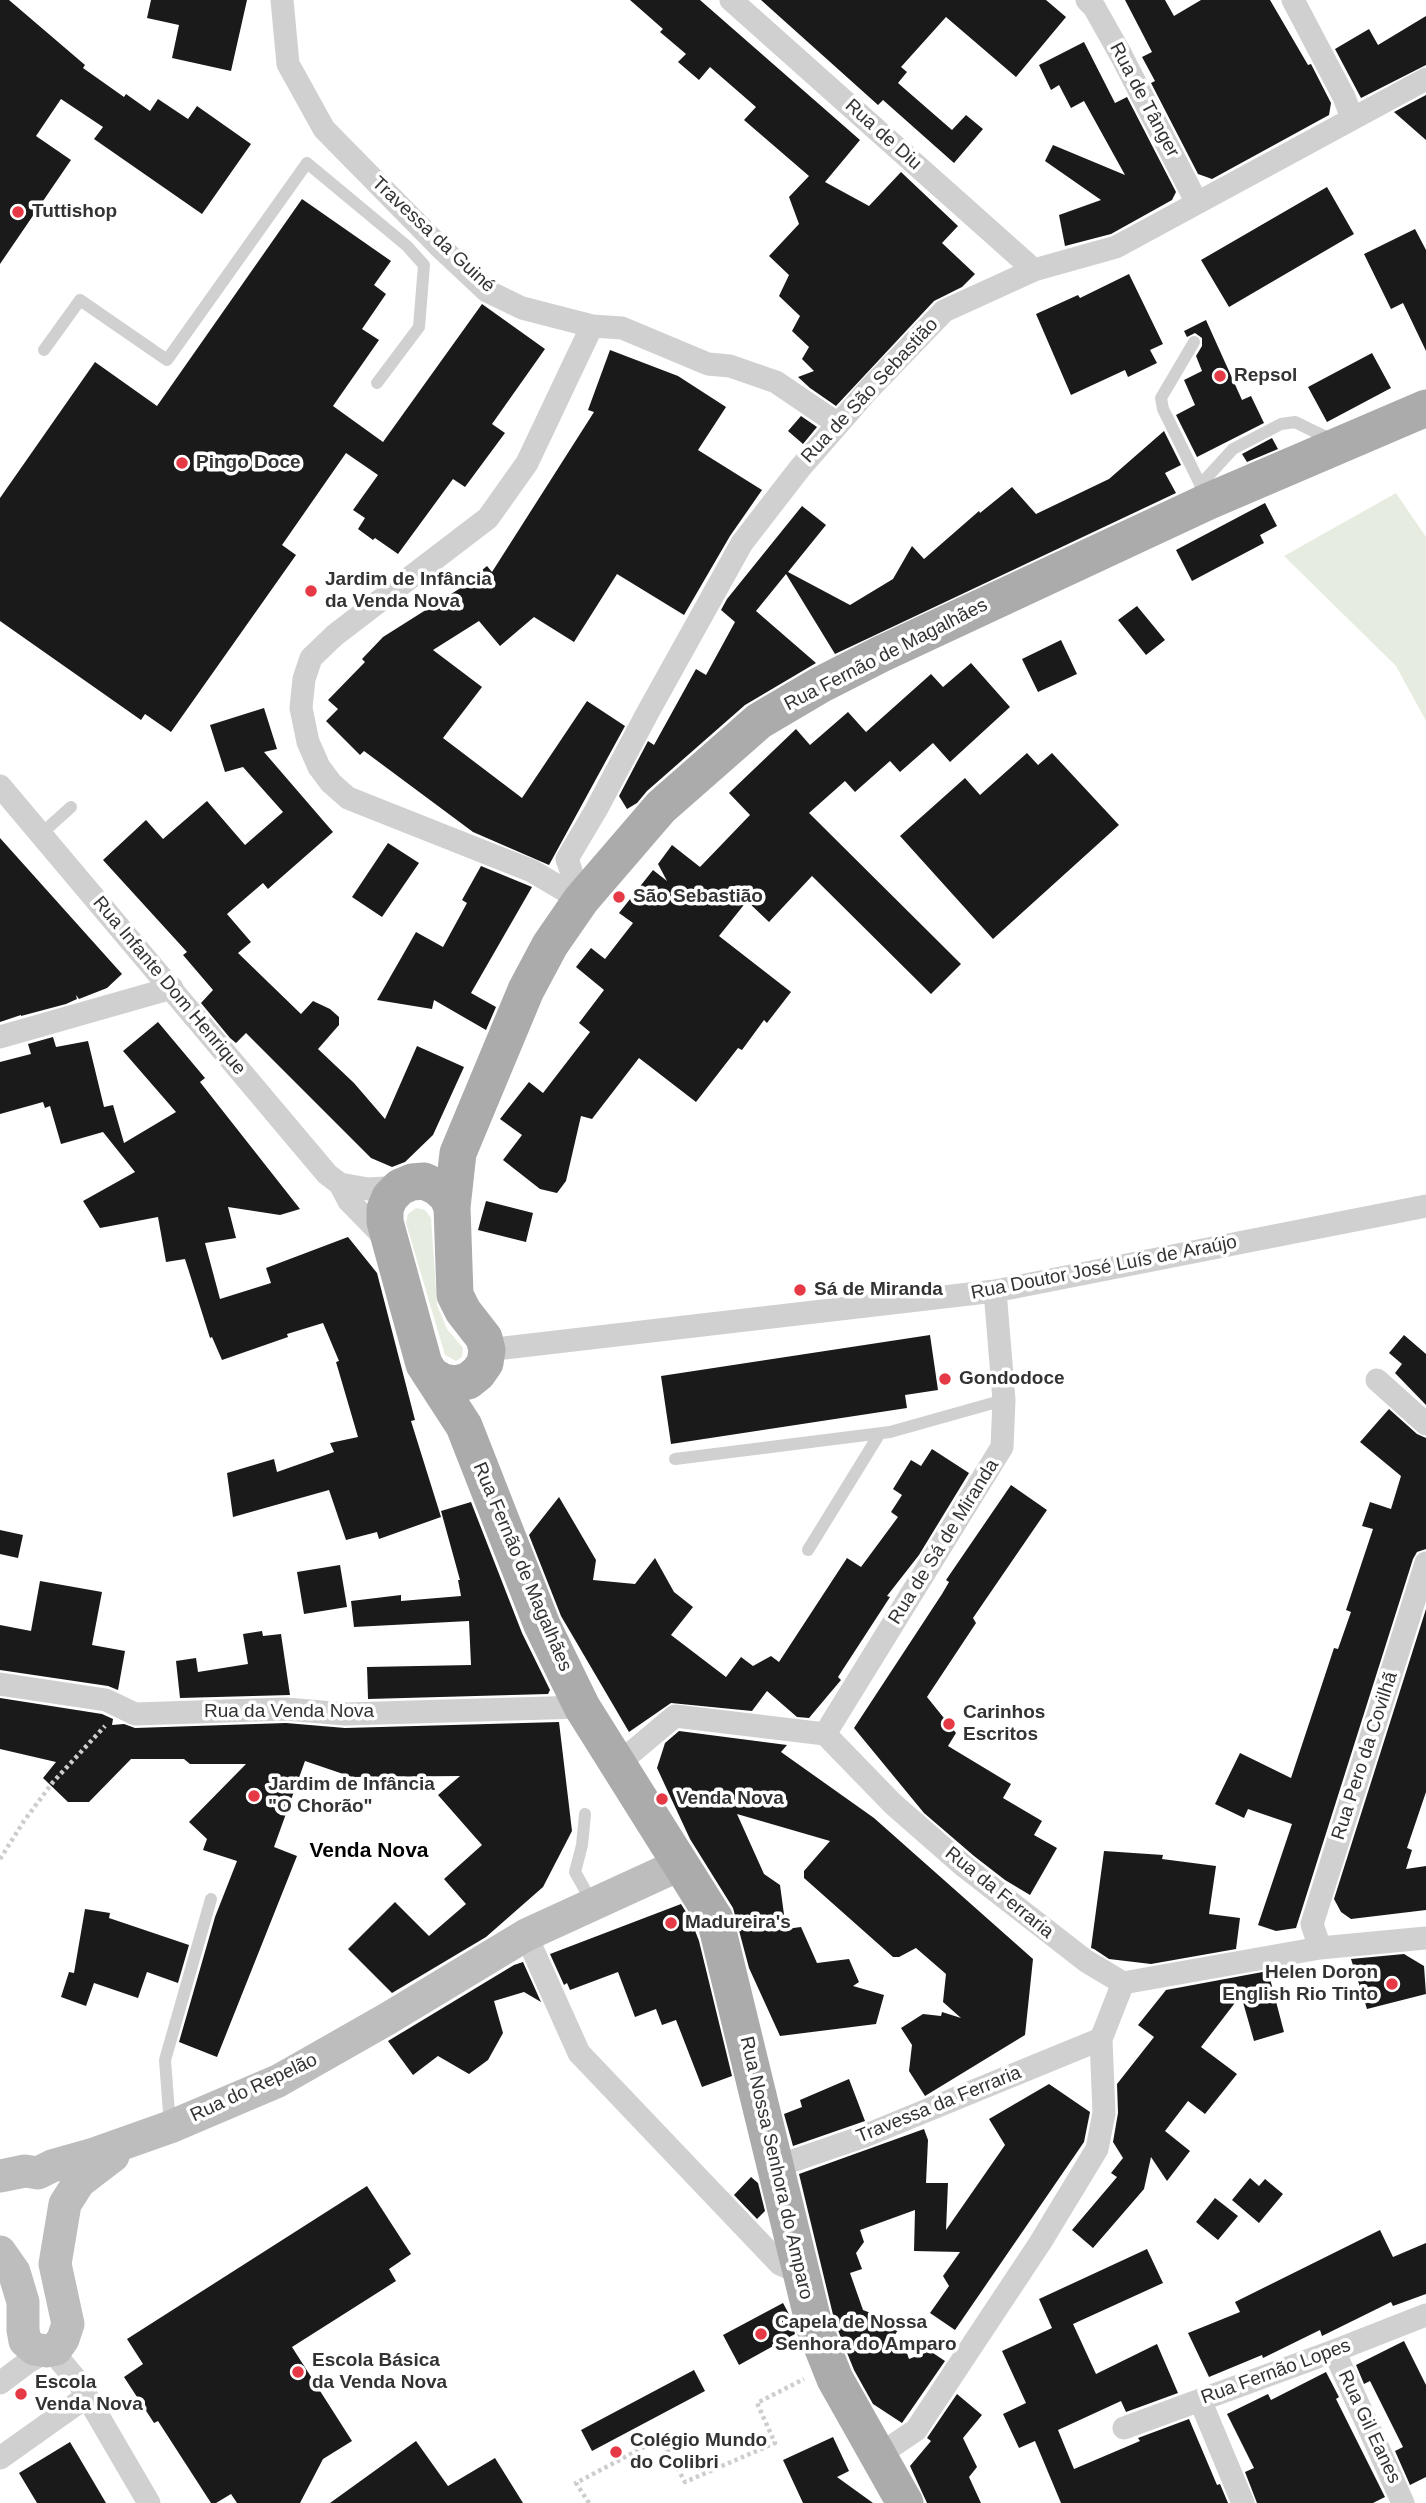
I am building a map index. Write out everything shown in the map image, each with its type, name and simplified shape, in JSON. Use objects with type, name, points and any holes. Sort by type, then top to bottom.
[{"type":"main road","name":"Rua Fernão de Magalhães","points":[[482,1362],[484,1338],[463,1311],[455,1295],[452,1208],[458,1153],[526,990],[550,945],[580,900],[661,807],[759,721],[820,685],[1205,493],[1341,444],[1426,408]]},
{"type":"main road","name":"Rua Fernão de Magalhães","points":[[458,1153],[390,1196],[385,1222],[424,1364],[464,1426],[542,1625],[582,1707],[619,1763]]},
{"type":"main road","points":[[412,1184],[437,1186],[447,1196],[452,1208]]},
{"type":"main road","points":[[431,1375],[443,1382],[455,1384],[468,1381],[482,1362]]},
{"type":"main road","points":[[464,1426],[482,1362]]},
{"type":"main road","name":"Rua Nossa Senhora do Amparo","points":[[619,1763],[715,1919],[815,2329],[830,2366],[905,2503]]},
{"type":"street","name":"Travessa da Guiné","points":[[282,0],[288,64],[324,129],[487,291],[522,308],[592,326],[622,328],[708,364],[730,366],[776,382],[838,424]]},
{"type":"street","name":"Rua de Diu","points":[[731,0],[1034,270]]},
{"type":"street","name":"Rua de Tânger","points":[[1087,0],[1094,7],[1121,55],[1197,203]]},
{"type":"street","points":[[1293,0],[1344,97],[1352,118]]},
{"type":"street","name":"Rua de São Sebastião","points":[[580,900],[567,859],[742,543],[838,424],[944,311],[1034,270],[1116,247],[1426,79]]},
{"type":"street","points":[[580,900],[532,871],[348,798],[331,783],[319,767],[308,742],[301,708],[304,679],[311,658],[335,635],[488,518],[527,463],[592,326]]},
{"type":"street","name":"Rua Infante Dom Henrique","points":[[0,786],[327,1174],[340,1184],[349,1201],[392,1245]]},
{"type":"street","points":[[0,1037],[172,988]]},
{"type":"street","points":[[340,1184],[368,1189],[412,1184]]},
{"type":"street","name":"Rua Doutor José Luís de Araújo","points":[[482,1362],[995,1291],[1426,1206]]},
{"type":"street","name":"Rua de Sá de Miranda","points":[[825,1734],[1002,1447],[1004,1401],[995,1291]]},
{"type":"street","points":[[1377,1380],[1426,1424]]},
{"type":"street","name":"Rua Pero da Covilhã","points":[[1320,1948],[1312,1924],[1426,1563]]},
{"type":"street","name":"Rua da Venda Nova","points":[[0,1684],[106,1700],[135,1714],[286,1709],[345,1714],[582,1707]]},
{"type":"street","points":[[619,1763],[675,1716],[825,1734]]},
{"type":"street","name":"Rua da Ferraria","points":[[825,1734],[893,1804],[965,1867],[1086,1961],[1123,1983]]},
{"type":"street","name":"Rua do Repelão","points":[[0,2176],[25,2171],[38,2173],[158,2132],[278,2081],[387,2020],[526,1935],[681,1864]]},
{"type":"street","points":[[526,1935],[579,2053],[780,2264],[800,2273]]},
{"type":"street","points":[[879,2455],[916,2430],[1040,2243],[1097,2149],[1104,2113],[1101,2039],[1123,1983],[1320,1948],[1426,1938]]},
{"type":"street","name":"Travessa da Ferraria","points":[[775,2166],[862,2137],[1101,2039]]},
{"type":"street","points":[[83,2390],[73,2367],[68,2324],[55,2264],[65,2204],[79,2182],[94,2170],[122,2149],[158,2132]]},
{"type":"street","points":[[38,2173],[61,2191],[65,2204]]},
{"type":"street","points":[[0,2252],[14,2272],[23,2302],[23,2330],[36,2346],[68,2369],[149,2503]]},
{"type":"street","name":"Rua Fernão Lopes","points":[[1125,2428],[1426,2315]]},
{"type":"street","points":[[36,2346],[56,2349],[64,2339],[68,2324]]},
{"type":"street","points":[[5,2379],[36,2346]]},
{"type":"street","name":"Rua Gil Eanes","points":[[1334,2351],[1403,2503]]},
{"type":"street","points":[[0,2458],[83,2390]]},
{"type":"street","points":[[1200,2400],[1243,2503]]},
{"type":"lane","points":[[44,350],[80,300],[167,360],[307,163],[407,246],[425,265],[419,327],[377,383]]},
{"type":"lane","points":[[1194,342],[1161,398],[1163,409],[1205,493]]},
{"type":"lane","points":[[41,834],[71,807]]},
{"type":"lane","points":[[675,1459],[880,1433],[1004,1401]]},
{"type":"lane","points":[[808,1550],[880,1433]]},
{"type":"lane","points":[[585,1814],[582,1845],[575,1872],[593,1904]]},
{"type":"lane","points":[[158,2132],[165,2060],[211,1899]]},
{"type":"path","points":[[0,1859],[53,1782],[122,1707]]},
{"type":"path","points":[[589,2503],[576,2483],[661,2438],[685,2482],[775,2443],[757,2403],[830,2366]]},
{"type":"shaded area","points":[[1396,493],[1426,537],[1426,721],[1396,666],[1284,556]]},
{"type":"shaded area","points":[[416,1208],[425,1210],[431,1218],[437,1305],[447,1329],[463,1348],[462,1357],[456,1361],[445,1355],[406,1223],[408,1214]]},
{"type":"building","points":[[0,0],[9,0],[85,65],[83,68],[124,97],[126,94],[150,111],[158,99],[188,119],[197,106],[251,144],[202,214],[94,139],[103,127],[61,99],[36,136],[71,160],[0,264]]},
{"type":"building","points":[[151,0],[247,0],[231,71],[172,58],[179,25],[147,18]]},
{"type":"building","points":[[630,0],[700,0],[860,140],[825,182],[869,206],[901,172],[958,226],[942,243],[975,274],[962,287],[934,301],[836,406],[798,377],[814,371],[802,359],[809,347],[792,331],[800,316],[779,296],[789,275],[769,256],[799,224],[789,197],[809,176],[744,120],[756,107],[710,67],[699,80],[678,62],[686,54],[660,32],[663,29]]},
{"type":"building","points":[[761,0],[1046,0],[1066,17],[1016,77],[946,17],[901,67],[907,72],[898,83],[952,130],[966,115],[983,129],[954,163],[883,100],[878,105]]},
{"type":"building","points":[[1125,0],[1165,0],[1174,16],[1201,0],[1270,0],[1308,65],[1311,64],[1331,103],[1329,115],[1212,179],[1198,174],[1151,83],[1155,81],[1142,57],[1152,52]]},
{"type":"building","points":[[1426,16],[1426,65],[1361,98],[1335,49],[1369,29],[1378,45]]},
{"type":"building","points":[[1084,42],[1115,103],[1127,97],[1176,192],[1172,200],[1111,234],[1065,246],[1059,215],[1101,200],[1045,161],[1053,145],[1125,175],[1084,101],[1071,108],[1059,85],[1051,90],[1039,65]]},
{"type":"building","points":[[1426,95],[1426,140],[1394,112]]},
{"type":"building","points":[[1327,187],[1354,234],[1229,307],[1201,260]]},
{"type":"building","name":"Pingo Doce","points":[[302,199],[391,261],[374,285],[386,294],[362,329],[379,340],[333,406],[383,442],[482,304],[545,349],[492,424],[505,433],[465,487],[453,479],[398,554],[358,529],[365,518],[353,510],[378,475],[346,453],[282,545],[296,555],[171,732],[145,714],[141,720],[0,621],[0,498],[95,362],[157,406]]},
{"type":"building","points":[[1415,229],[1426,250],[1426,351],[1403,303],[1391,309],[1364,254]]},
{"type":"building","points":[[1129,274],[1163,344],[1150,350],[1157,363],[1128,377],[1125,370],[1071,395],[1036,314],[1078,295],[1080,298]]},
{"type":"building","points":[[1206,320],[1242,400],[1251,396],[1264,423],[1197,457],[1176,415],[1195,405],[1184,380],[1202,371],[1196,356],[1202,346],[1202,338],[1195,333],[1187,337],[1184,331]]},
{"type":"building","points":[[610,350],[678,376],[726,407],[698,450],[762,490],[730,536],[684,615],[617,574],[574,642],[534,617],[500,646],[479,621],[433,650],[482,687],[443,738],[522,798],[587,701],[625,726],[549,865],[473,832],[364,751],[360,755],[326,721],[338,709],[328,700],[365,662],[362,659],[383,637],[459,589],[487,566],[492,572],[594,412],[588,410]]},
{"type":"building","points":[[1372,353],[1391,388],[1327,422],[1308,387]]},
{"type":"building","points":[[801,416],[817,427],[803,444],[788,431]]},
{"type":"building","points":[[1164,431],[1181,465],[1165,473],[1176,493],[835,654],[786,574],[756,611],[816,663],[745,705],[647,791],[637,803],[627,809],[619,796],[648,741],[654,745],[696,669],[706,675],[735,622],[721,610],[727,599],[802,506],[826,525],[788,572],[850,605],[893,579],[912,546],[924,559],[979,511],[980,513],[1012,487],[1036,514],[1109,479]]},
{"type":"building","points":[[1272,438],[1278,449],[1247,462],[1242,454]]},
{"type":"building","points":[[1265,503],[1277,526],[1260,535],[1264,543],[1192,581],[1176,550]]},
{"type":"building","points":[[1137,606],[1165,640],[1146,655],[1118,620]]},
{"type":"building","points":[[1061,640],[1077,674],[1038,692],[1022,659]]},
{"type":"building","points":[[971,663],[1010,707],[950,762],[933,743],[900,772],[890,761],[855,792],[845,781],[809,813],[961,964],[931,994],[812,876],[769,922],[747,901],[719,936],[791,992],[767,1023],[764,1020],[742,1050],[738,1048],[696,1102],[639,1058],[592,1119],[581,1116],[566,1181],[557,1193],[540,1189],[503,1160],[522,1135],[500,1119],[529,1082],[543,1093],[590,1032],[579,1023],[604,990],[576,967],[591,948],[605,959],[633,923],[619,913],[653,870],[667,881],[658,864],[672,845],[700,867],[750,815],[729,793],[796,729],[810,745],[848,712],[866,732],[931,674],[943,687]]},
{"type":"building","points":[[264,708],[277,749],[264,752],[333,832],[268,889],[263,883],[227,914],[251,942],[238,953],[301,1014],[313,1001],[339,1017],[339,1025],[318,1049],[354,1083],[385,1119],[417,1046],[464,1067],[433,1135],[405,1162],[392,1167],[371,1158],[246,1033],[236,1043],[230,1038],[201,1003],[213,990],[183,955],[187,952],[103,860],[146,820],[163,839],[207,801],[245,845],[283,812],[243,767],[225,772],[210,725]]},
{"type":"building","points":[[1027,753],[1038,765],[1052,753],[1119,825],[993,939],[900,836],[965,778],[980,795]]},
{"type":"building","points":[[0,838],[122,974],[107,988],[79,999],[76,995],[77,999],[66,1004],[0,1022]]},
{"type":"building","points":[[388,843],[419,863],[382,917],[352,897]]},
{"type":"building","points":[[481,866],[532,887],[471,993],[496,1007],[486,1030],[434,1000],[432,1009],[377,1000],[416,932],[443,947],[467,903],[462,900]]},
{"type":"building","points":[[158,1022],[205,1078],[200,1082],[300,1209],[280,1215],[228,1207],[236,1238],[205,1243],[220,1299],[271,1283],[266,1268],[348,1237],[377,1273],[415,1420],[411,1421],[441,1517],[379,1539],[377,1532],[346,1540],[329,1490],[233,1517],[227,1473],[274,1459],[277,1472],[334,1452],[330,1443],[358,1437],[336,1362],[339,1361],[323,1323],[222,1360],[212,1337],[210,1338],[185,1259],[166,1262],[158,1217],[100,1228],[83,1201],[135,1172],[103,1132],[61,1144],[50,1106],[45,1108],[43,1102],[0,1114],[0,1062],[31,1054],[28,1044],[53,1037],[56,1047],[88,1041],[104,1107],[113,1105],[124,1143],[176,1112],[123,1051]]},
{"type":"building","points":[[486,1201],[533,1213],[526,1242],[478,1230]]},
{"type":"building","points":[[930,1335],[938,1390],[905,1395],[907,1408],[671,1444],[661,1376]]},
{"type":"building","points":[[1404,1335],[1426,1354],[1426,1405],[1395,1373],[1402,1364],[1389,1353]]},
{"type":"building","points":[[1389,1409],[1417,1434],[1426,1438],[1426,1549],[1417,1552],[1413,1559],[1296,1928],[1276,1931],[1258,1925],[1292,1824],[1248,1809],[1244,1818],[1215,1804],[1240,1753],[1291,1778],[1334,1648],[1338,1649],[1351,1612],[1346,1610],[1373,1529],[1362,1526],[1370,1502],[1391,1509],[1401,1476],[1360,1442]]},
{"type":"building","points":[[932,1449],[969,1473],[919,1555],[887,1596],[890,1597],[838,1677],[841,1680],[809,1718],[797,1717],[767,1691],[752,1711],[671,1703],[629,1732],[561,1616],[529,1535],[559,1497],[596,1560],[593,1580],[635,1584],[655,1558],[674,1592],[693,1607],[671,1635],[726,1677],[741,1657],[753,1666],[771,1656],[779,1662],[847,1558],[861,1567],[898,1517],[891,1512],[902,1495],[893,1489],[911,1460],[921,1466]]},
{"type":"building","points":[[1011,1485],[1047,1510],[973,1618],[976,1623],[927,1697],[956,1733],[948,1746],[1011,1784],[1003,1798],[1042,1821],[1034,1835],[1057,1848],[1030,1895],[1005,1880],[924,1813],[854,1728],[942,1594],[949,1582],[946,1580]]},
{"type":"building","points":[[471,1502],[522,1633],[550,1690],[548,1694],[368,1699],[367,1667],[471,1665],[469,1621],[354,1627],[351,1601],[401,1595],[401,1601],[461,1596],[460,1580],[441,1511]]},
{"type":"building","points":[[0,1530],[23,1535],[18,1558],[0,1554]]},
{"type":"building","points":[[340,1565],[347,1607],[304,1614],[297,1572]]},
{"type":"building","points":[[40,1581],[102,1592],[92,1645],[125,1651],[118,1690],[108,1686],[0,1670],[0,1625],[31,1631]]},
{"type":"building","points":[[1426,1609],[1426,1792],[1407,1848],[1412,1850],[1406,1869],[1426,1866],[1426,1910],[1351,1919],[1341,1912],[1334,1899]]},
{"type":"building","points":[[262,1631],[263,1636],[281,1634],[290,1695],[180,1698],[176,1661],[196,1658],[198,1672],[248,1664],[243,1634]]},
{"type":"building","points":[[0,1698],[102,1714],[113,1719],[112,1725],[124,1724],[135,1728],[286,1723],[345,1728],[559,1722],[572,1831],[543,1887],[486,1937],[392,1993],[348,1949],[395,1902],[429,1936],[466,1904],[444,1879],[482,1845],[438,1795],[460,1776],[352,1777],[305,1761],[274,1847],[297,1856],[217,2057],[179,2042],[215,1917],[237,1861],[203,1850],[207,1839],[189,1822],[246,1764],[190,1764],[184,1759],[131,1759],[89,1802],[68,1802],[43,1778],[56,1762],[0,1749]]},
{"type":"building","points":[[679,1731],[787,1745],[781,1752],[874,1818],[1033,1959],[1025,2035],[925,2096],[909,2071],[912,2045],[901,2028],[923,2014],[941,2016],[942,2012],[961,2018],[943,2002],[946,1974],[916,1948],[899,1957],[893,1957],[804,1878],[804,1871],[830,1841],[737,1814],[764,1874],[780,1885],[786,1929],[801,1927],[817,1963],[849,1959],[859,1982],[853,1986],[884,1995],[876,2024],[780,2036],[749,1968],[733,1908],[690,1839],[657,1768],[665,1743]]},
{"type":"building","points":[[1104,1851],[1163,1855],[1162,1859],[1216,1866],[1209,1914],[1240,1918],[1236,1949],[1151,1964],[1109,1959],[1091,1948]]},
{"type":"building","points":[[681,1904],[699,1941],[732,2076],[702,2087],[676,2020],[662,2025],[656,2009],[635,2017],[618,1972],[570,1990],[567,1983],[564,1985],[550,1954]]},
{"type":"building","points":[[85,1909],[110,1913],[109,1918],[189,1945],[178,1983],[147,1972],[138,1998],[94,1983],[86,2006],[61,1997],[69,1972],[74,1973]]},
{"type":"building","name":"Helen Doron English Rio Tinto","points":[[1404,1954],[1424,1966],[1426,1994],[1367,2009],[1351,1959]]},
{"type":"building","points":[[523,1962],[541,2002],[524,1992],[494,2001],[503,2033],[488,2060],[469,2074],[438,2056],[413,2075],[388,2041]]},
{"type":"building","points":[[1268,1971],[1284,2032],[1254,2041],[1241,1995],[1201,2047],[1237,2074],[1205,2114],[1188,2101],[1165,2131],[1190,2151],[1167,2181],[1151,2157],[1144,2189],[1093,2248],[1072,2230],[1117,2177],[1111,2173],[1123,2158],[1113,2142],[1118,2113],[1117,2084],[1154,2037],[1138,2025],[1166,1990]]},
{"type":"building","points":[[849,2079],[865,2121],[793,2146],[784,2114],[802,2107],[800,2100]]},
{"type":"building","points":[[1049,2084],[1090,2112],[1084,2142],[955,2330],[930,2313],[949,2286],[943,2276],[960,2252],[914,2251],[915,2210],[860,2230],[864,2242],[856,2253],[862,2269],[850,2273],[863,2310],[901,2325],[893,2338],[904,2345],[909,2359],[930,2351],[945,2361],[902,2423],[873,2404],[854,2370],[835,2323],[799,2174],[924,2129],[928,2140],[926,2183],[948,2183],[946,2230],[1005,2145],[989,2119]]},
{"type":"building","points":[[751,2177],[758,2183],[765,2211],[757,2219],[734,2195]]},
{"type":"building","points":[[1250,2178],[1259,2186],[1265,2179],[1283,2194],[1259,2223],[1232,2200]]},
{"type":"building","name":"Escola Básica da Venda Nova","points":[[367,2186],[411,2254],[389,2269],[396,2281],[292,2347],[352,2441],[323,2459],[300,2503],[237,2503],[231,2494],[211,2503],[158,2421],[154,2423],[124,2377],[143,2364],[127,2339]]},
{"type":"building","points":[[1215,2198],[1238,2216],[1218,2240],[1196,2222]]},
{"type":"building","points":[[1380,2230],[1393,2257],[1426,2243],[1426,2294],[1393,2306],[1391,2302],[1322,2336],[1320,2330],[1263,2358],[1262,2355],[1209,2377],[1188,2333],[1240,2312],[1235,2302]]},
{"type":"building","points":[[1147,2249],[1163,2283],[1073,2324],[1096,2374],[1157,2344],[1178,2393],[1126,2412],[1121,2401],[1058,2430],[1074,2469],[1140,2441],[1138,2438],[1189,2419],[1217,2485],[1220,2484],[1228,2503],[1061,2503],[1035,2441],[1019,2448],[1003,2414],[1026,2403],[1002,2351],[1052,2328],[1039,2299]]},
{"type":"building","name":"Capela de Nossa Senhora do Amparo","points":[[783,2303],[795,2334],[739,2365],[723,2335]]},
{"type":"building","points":[[1404,2341],[1426,2385],[1426,2477],[1410,2485],[1395,2451],[1403,2447],[1370,2381],[1364,2384],[1356,2365]]},
{"type":"building","points":[[694,2370],[705,2391],[592,2451],[581,2430]]},
{"type":"building","points":[[1326,2372],[1339,2397],[1336,2399],[1385,2497],[1373,2503],[1257,2503],[1245,2472],[1254,2468],[1227,2414],[1268,2394],[1271,2400]]},
{"type":"building","points":[[957,2394],[982,2415],[963,2438],[977,2467],[969,2477],[981,2503],[927,2503],[910,2466],[931,2441],[927,2438]]},
{"type":"building","points":[[833,2437],[849,2471],[837,2477],[873,2503],[803,2503],[783,2460]]},
{"type":"building","points":[[416,2441],[448,2486],[495,2458],[523,2503],[330,2503]]},
{"type":"building","points":[[70,2442],[106,2503],[37,2503],[19,2473]]},
{"type":"place","name":"Tuttishop","points":[[18,212]]},
{"type":"place","name":"Repsol","points":[[1220,376]]},
{"type":"place","name":"Pingo Doce","points":[[182,463]]},
{"type":"place","name":"Jardim de Infância da Venda Nova","points":[[311,591]]},
{"type":"place","name":"São Sebastião","points":[[619,897]]},
{"type":"place","name":"Sá de Miranda","points":[[800,1290]]},
{"type":"place","name":"Gondodoce","points":[[945,1379]]},
{"type":"place","name":"Carinhos Escritos","points":[[949,1724]]},
{"type":"place","name":"Jardim de Infância \"O Chorão\"","points":[[254,1796]]},
{"type":"place","name":"Venda Nova","points":[[662,1799]]},
{"type":"place","name":"Madureira's","points":[[671,1923]]},
{"type":"place","name":"Helen Doron English Rio Tinto","points":[[1392,1984]]},
{"type":"place","name":"Capela de Nossa Senhora do Amparo","points":[[761,2334]]},
{"type":"place","name":"Escola Básica da Venda Nova","points":[[298,2372]]},
{"type":"place","name":"Escola Venda Nova","points":[[21,2394]]},
{"type":"place","name":"Colégio Mundo do Colibri","points":[[616,2452]]},
{"type":"district","name":"Venda Nova","points":[[369,1851]]}]
